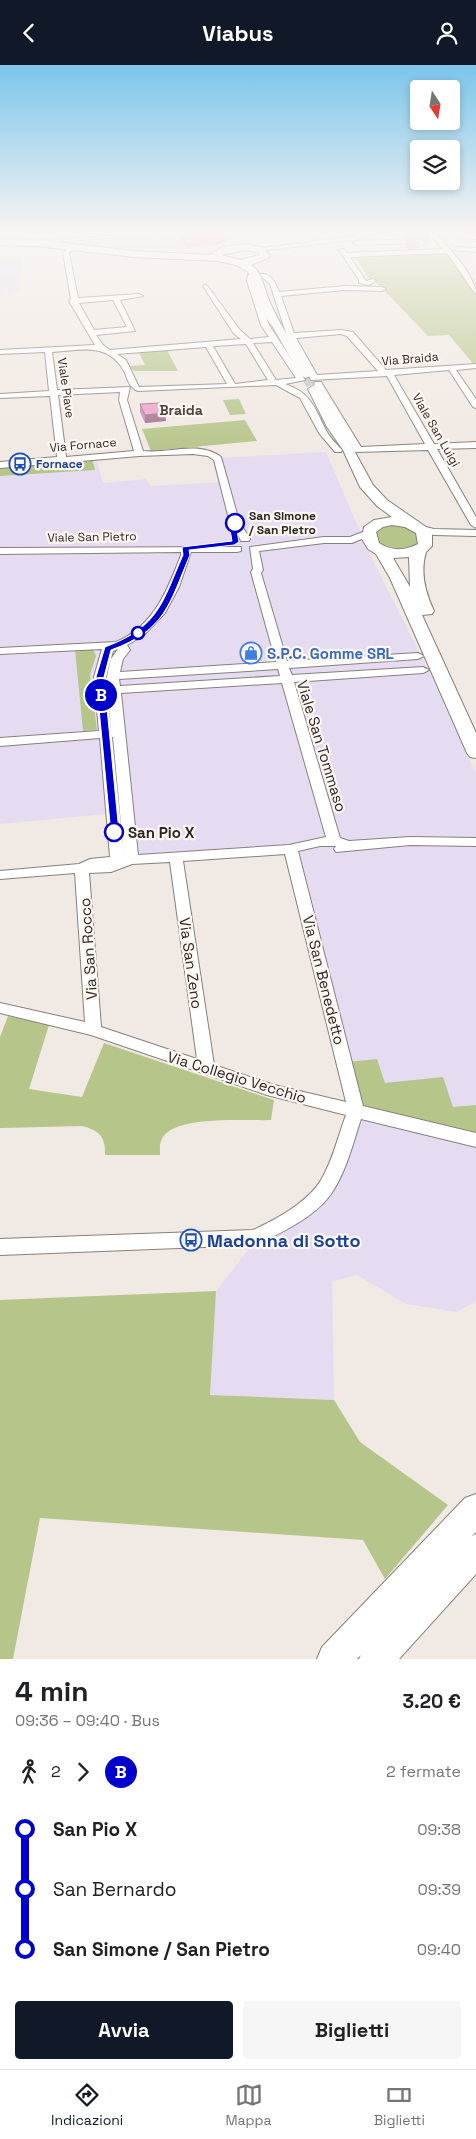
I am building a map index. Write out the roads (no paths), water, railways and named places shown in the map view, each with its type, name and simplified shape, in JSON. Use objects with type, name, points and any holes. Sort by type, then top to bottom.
[{"type":"main road","points":[[274,305],[280,317],[278,322],[339,429],[367,487],[373,495],[423,532],[423,546],[415,569],[420,597],[476,719]]},
{"type":"main road","points":[[348,450],[366,507],[373,521],[369,530],[371,543],[379,549],[398,578],[476,753]]},
{"type":"main road","points":[[369,530],[378,523],[392,521],[416,526]]},
{"type":"main road","points":[[379,549],[400,554],[423,546]]},
{"type":"main road","points":[[334,1659],[476,1509]]},
{"type":"main road","points":[[376,1659],[476,1549]]},
{"type":"street","points":[[75,305],[100,347],[122,360],[129,377],[127,379],[131,391],[139,453]]},
{"type":"street","points":[[91,333],[132,329],[120,305]]},
{"type":"street","points":[[219,305],[237,332],[248,341],[273,383],[300,393],[316,415],[329,444],[348,450],[476,445]]},
{"type":"street","points":[[258,305],[271,336],[275,338],[310,381]]},
{"type":"street","points":[[278,322],[286,318],[281,305]]},
{"type":"street","points":[[275,338],[278,322]]},
{"type":"street","points":[[278,322],[290,336],[310,381],[319,414],[316,415]]},
{"type":"street","name":"Viale San Luigi","points":[[290,336],[341,332],[350,334],[387,373],[476,525]]},
{"type":"street","points":[[110,353],[275,338]]},
{"type":"street","points":[[208,344],[234,386]]},
{"type":"street","points":[[0,352],[100,347]]},
{"type":"street","name":"Viale Piave","points":[[48,349],[62,459]]},
{"type":"street","name":"Via Braida","points":[[0,396],[234,386],[476,366]]},
{"type":"street","points":[[451,368],[476,405]]},
{"type":"street","name":"Via Braida","points":[[310,381],[320,376],[346,377]]},
{"type":"street","name":"Via Fornace","points":[[0,465],[139,453],[197,451],[214,455],[218,459],[235,523],[233,524],[245,545]]},
{"type":"street","points":[[416,526],[434,532],[476,533]]},
{"type":"street","name":"Viale San Pietro","points":[[0,551],[185,549],[193,551],[245,545],[359,538],[369,530]]},
{"type":"street","points":[[423,546],[463,534]]},
{"type":"street","name":"Viale San Pietro","points":[[321,541],[379,549]]},
{"type":"street","name":"Viale San Tommaso","points":[[245,545],[253,570],[256,572],[281,665],[334,842]]},
{"type":"street","points":[[127,862],[117,858],[100,677],[108,649],[121,644],[151,624],[164,608],[186,555],[185,549]]},
{"type":"street","points":[[0,651],[121,644]]},
{"type":"street","points":[[121,644],[124,650],[117,659],[113,676],[131,856],[127,862]]},
{"type":"street","points":[[113,676],[418,656]]},
{"type":"street","points":[[115,690],[423,670]]},
{"type":"street","points":[[0,742],[119,733]]},
{"type":"street","points":[[410,841],[423,836],[476,834]]},
{"type":"street","points":[[0,875],[82,868],[90,863],[127,862],[291,849],[300,845],[334,842],[348,845],[410,841],[476,842]]},
{"type":"street","points":[[291,849],[302,853],[341,849],[348,845]]},
{"type":"street","name":"Via San Benedetto","points":[[291,849],[356,1111]]},
{"type":"street","name":"Via San Zeno","points":[[176,858],[206,1068]]},
{"type":"street","name":"Via San Rocco","points":[[82,868],[93,1030]]},
{"type":"street","name":"Via Collegio Vecchio","points":[[0,1008],[93,1030],[273,1091],[476,1140]]},
{"type":"street","points":[[0,1247],[255,1237],[265,1233],[313,1201],[326,1188],[356,1111]]},
{"type":"tunnel","points":[[306,375],[314,389]]},
{"type":"place","name":"Fornace","points":[[20,464]]},
{"type":"place","name":"San Simone / San Pietro","points":[[235,523]]},
{"type":"place","name":"S.P.C. Gomme SRL","points":[[251,653]]},
{"type":"place","name":"San Pio X","points":[[114,832]]},
{"type":"place","name":"Madonna di Sotto","points":[[191,1240]]},
{"type":"district","name":"Braida","points":[[181,410]]}]
